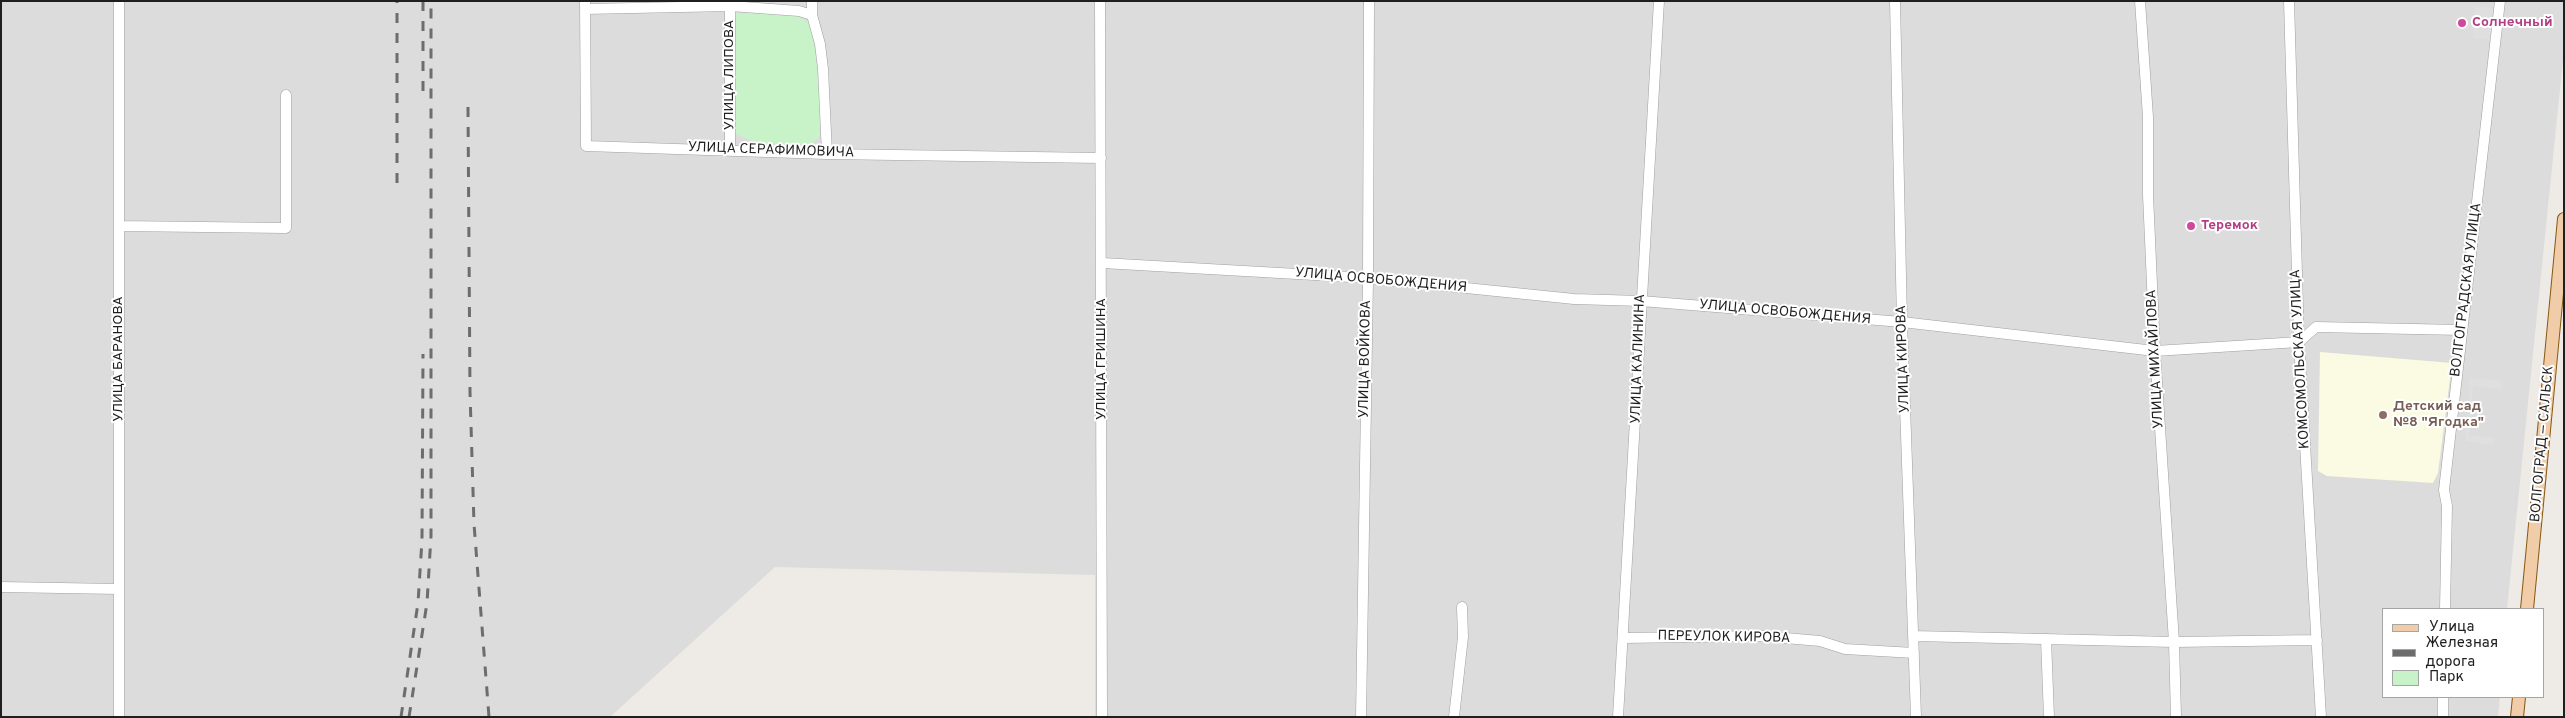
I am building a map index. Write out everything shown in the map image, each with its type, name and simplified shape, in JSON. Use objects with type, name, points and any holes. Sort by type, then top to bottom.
[{"type":"main road","name":"ВОЛГОГРАД — САЛЬСК","points":[[2527,608],[2564,219]]},
{"type":"main road","points":[[2517,717],[2519,698]]},
{"type":"street","name":"УЛИЦА БАРАНОВА","points":[[118,1],[120,717]]},
{"type":"street","points":[[812,1],[812,15],[820,44],[823,69],[827,154]]},
{"type":"street","name":"УЛИЦА ГРИШИНА","points":[[1100,1],[1102,717]]},
{"type":"street","name":"УЛИЦА ВОЙКОВА","points":[[1361,717],[1368,278],[1368,1]]},
{"type":"street","name":"УЛИЦА КАЛИНИНА","points":[[1618,717],[1638,408],[1641,301],[1659,1]]},
{"type":"street","name":"УЛИЦА КИРОВА","points":[[1896,1],[1902,322],[1916,717]]},
{"type":"street","name":"УЛИЦА МИХАЙЛОВА","points":[[2140,1],[2148,117],[2155,351],[2174,642],[2176,717]]},
{"type":"street","name":"КОМСОМОЛЬСКАЯ УЛИЦА","points":[[2289,1],[2299,342],[2318,640],[2321,717]]},
{"type":"street","name":"ВОЛГОГРАДСКАЯ УЛИЦА","points":[[2445,608],[2447,506],[2444,490],[2500,1]]},
{"type":"street","points":[[585,5],[730,4],[799,11],[812,15]]},
{"type":"street","name":"УЛИЦА ЛИПОВА","points":[[730,4],[730,150]]},
{"type":"street","name":"УЛИЦА СЕРАФИМОВИЧА","points":[[585,5],[586,146],[827,154],[1101,158]]},
{"type":"street","points":[[119,226],[286,228],[286,95]]},
{"type":"street","name":"УЛИЦА ОСВОБОЖДЕНИЯ","points":[[1102,263],[1368,278],[1574,299],[1641,301],[1902,322],[2155,351],[2299,342]]},
{"type":"street","points":[[2299,342],[2316,327],[2462,330]]},
{"type":"street","points":[[1,587],[119,589]]},
{"type":"street","points":[[1454,717],[1463,637],[1462,607]]},
{"type":"street","name":"ПЕРЕУЛОК КИРОВА","points":[[1623,638],[1762,636],[1820,642],[1845,649],[1914,653]]},
{"type":"street","points":[[1913,636],[2174,642],[2318,640]]},
{"type":"street","points":[[2046,639],[2049,717]]},
{"type":"street","points":[[2443,698],[2443,717]]},
{"type":"shaded area","points":[[1,1],[2564,1],[2564,50],[2507,608],[2382,608],[2382,698],[2500,698],[2498,717],[1095,717],[1095,575],[775,567],[610,717],[1,717]]},
{"type":"shaded area","points":[[2475,7],[2495,8],[2493,40],[2473,38]]},
{"type":"shaded area","points":[[2320,352],[2452,363],[2438,473],[2433,483],[2327,476],[2318,471]]},
{"type":"shaded area","points":[[2470,378],[2503,381],[2502,389],[2473,386],[2469,435],[2494,438],[2493,445],[2465,441]]},
{"type":"green space","points":[[735,13],[796,15],[811,24],[821,92],[820,136],[810,145],[758,143],[736,134]]},
{"type":"railway","points":[[397,1],[397,183]]},
{"type":"railway","points":[[423,1],[423,101]]},
{"type":"railway","points":[[409,717],[427,603],[431,536],[431,1]]},
{"type":"railway","points":[[468,107],[470,392],[474,524],[489,717]]},
{"type":"railway","points":[[401,717],[418,603],[422,540],[423,354]]},
{"type":"place","name":"Солнечный","points":[[2462,23]]},
{"type":"place","name":"Теремок","points":[[2191,226]]},
{"type":"place","name":"Детский сад №8 \"Ягодка\"","points":[[2383,415]]}]
